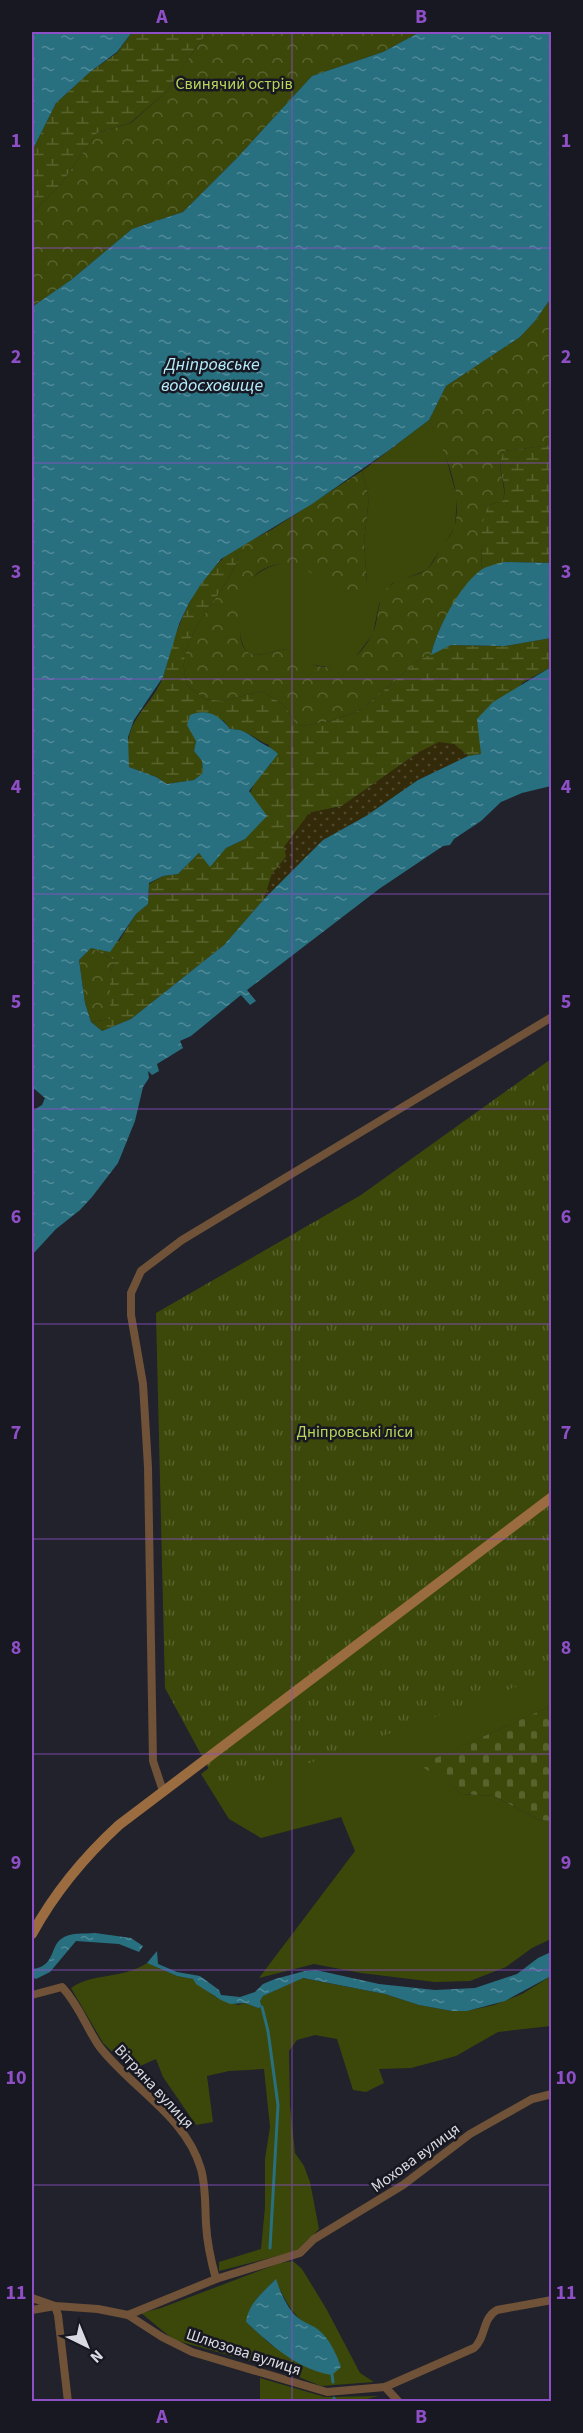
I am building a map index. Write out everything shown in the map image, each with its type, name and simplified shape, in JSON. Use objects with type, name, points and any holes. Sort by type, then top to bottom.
[{"type":"main road","points":[[32,1934],[49,1902],[85,1857],[119,1825],[552,1497]]},
{"type":"street","points":[[163,1791],[153,1761],[148,1467],[143,1384],[131,1315],[131,1293],[141,1271],[182,1240],[552,1017]]},
{"type":"street","name":"Вітряна вулиця","points":[[32,1995],[62,1988],[82,2013],[99,2045],[167,2115],[190,2144],[201,2169],[206,2226],[216,2279]]},
{"type":"street","name":"Мохова вулиця","points":[[216,2279],[300,2253],[314,2239],[403,2185],[470,2134],[532,2099],[552,2094]]},
{"type":"street","points":[[128,2315],[216,2279]]},
{"type":"street","name":"Шлюзова вулиця","points":[[32,2298],[55,2306],[98,2309],[128,2315],[162,2337],[192,2352],[327,2392],[385,2387],[474,2348],[480,2340],[491,2313],[552,2300]]},
{"type":"street","points":[[32,2310],[55,2306],[68,2402]]},
{"type":"street","points":[[385,2387],[399,2402]]},
{"type":"green space","points":[[132,32],[211,32],[201,40],[166,92],[130,123],[97,133],[60,185],[32,213],[32,151],[56,103],[90,72],[117,53]]},
{"type":"green space","name":"Свинячий острів","points":[[211,32],[420,32],[383,52],[312,76],[236,159],[183,212],[132,229],[71,280],[32,307],[32,213],[60,185],[97,133],[131,123],[166,92],[201,40]]},
{"type":"green space","points":[[551,298],[551,445],[504,451],[500,464],[504,488],[503,501],[489,505],[481,549],[482,570],[451,609],[439,631],[431,655],[419,660],[361,710],[331,721],[302,726],[295,723],[284,705],[262,691],[223,701],[204,699],[188,686],[184,666],[187,648],[200,622],[232,572],[238,559],[234,549],[271,530],[362,471],[369,498],[364,541],[367,584],[362,597],[342,595],[304,569],[284,564],[262,570],[255,576],[245,592],[240,612],[242,643],[249,653],[262,654],[285,649],[310,664],[322,667],[344,664],[354,658],[372,635],[385,591],[393,583],[428,569],[455,525],[457,511],[451,471],[429,420],[446,386],[520,337]]},
{"type":"green space","points":[[429,420],[444,450],[457,497],[455,527],[427,570],[391,584],[379,604],[373,634],[354,659],[340,667],[303,663],[285,649],[262,654],[249,653],[242,642],[239,614],[243,591],[258,573],[281,564],[297,565],[343,596],[367,584],[364,541],[369,498],[362,471]]},
{"type":"green space","points":[[551,445],[551,563],[504,562],[482,570],[481,537],[486,512],[489,505],[503,501],[504,488],[500,464],[504,451]]},
{"type":"green space","points":[[234,549],[238,559],[193,635],[184,663],[188,686],[204,699],[223,701],[262,691],[284,705],[295,723],[302,726],[331,721],[361,710],[419,660],[451,645],[505,646],[551,638],[551,667],[522,683],[481,754],[468,756],[454,744],[419,752],[342,806],[309,813],[286,857],[272,874],[264,899],[224,945],[131,1019],[102,1031],[91,1022],[110,1019],[110,973],[115,960],[91,948],[119,941],[136,914],[148,904],[149,884],[163,876],[178,874],[199,853],[210,866],[226,848],[245,839],[247,807],[251,790],[271,764],[269,745],[246,732],[230,729],[223,720],[196,741],[194,751],[202,761],[203,773],[194,780],[167,784],[156,777],[129,767],[128,751],[132,728],[162,680],[176,635],[188,607],[203,581]]},
{"type":"green space","points":[[91,948],[115,960],[110,973],[110,1019],[91,1022],[85,1003],[79,960]]},
{"type":"green space","name":"Дніпровські ліси","points":[[551,1059],[551,1674],[223,1795],[165,1688],[156,1313],[361,1195]]},
{"type":"green space","points":[[551,1506],[551,1706],[421,1765],[462,1794],[494,1796],[539,1820],[551,1821],[551,1939],[532,1948],[506,1967],[470,1981],[435,1982],[361,1973],[314,1964],[259,1978],[355,1851],[341,1817],[261,1838],[229,1819],[201,1774]]},
{"type":"green space","points":[[551,1706],[551,1821],[539,1820],[494,1796],[462,1794],[420,1765]]},
{"type":"green space","points":[[147,1963],[177,1976],[193,1979],[214,1996],[238,2005],[245,2003],[258,2008],[262,2007],[260,2001],[263,1996],[302,1978],[385,1994],[419,2005],[452,2011],[467,2011],[494,2005],[522,1994],[551,1976],[551,2026],[498,2032],[456,2056],[411,2068],[379,2069],[384,2083],[366,2092],[353,2090],[337,2039],[315,2035],[297,2040],[289,2051],[290,2105],[295,2153],[304,2166],[310,2182],[319,2229],[297,2251],[219,2271],[219,2262],[261,2249],[265,2207],[265,2159],[270,2127],[264,2069],[229,2071],[207,2076],[213,2122],[196,2125],[163,2077],[156,2059],[131,2070],[103,2043],[71,1988],[89,1980],[127,1972]]},
{"type":"green space","points":[[293,2261],[302,2269],[327,2310],[360,2373],[374,2382],[321,2386],[279,2369],[174,2340],[141,2313],[161,2308],[280,2263]],"holes":[[[275,2280],[295,2314],[315,2328],[300,2364],[269,2343],[246,2322],[257,2298]]]},
{"type":"green space","points":[[260,2378],[325,2397],[379,2396],[358,2401],[260,2401]]},
{"type":"sand","points":[[439,742],[454,744],[468,756],[418,780],[366,816],[323,840],[264,899],[272,874],[286,857],[284,847],[309,813],[342,806],[419,752]]},
{"type":"water","points":[[32,32],[132,32],[117,52],[90,72],[56,103],[32,151]]},
{"type":"water","name":"Дніпровське водосховище","points":[[420,32],[551,32],[551,298],[520,337],[446,386],[429,420],[312,504],[221,559],[201,584],[179,624],[163,677],[134,720],[128,737],[129,767],[156,777],[167,784],[194,780],[203,773],[202,761],[194,751],[196,741],[187,725],[190,715],[202,712],[212,714],[230,729],[245,732],[278,754],[249,791],[267,816],[245,839],[226,848],[210,867],[199,853],[178,874],[163,876],[149,883],[148,904],[136,914],[110,952],[91,948],[79,960],[85,1003],[91,1022],[102,1031],[131,1019],[224,945],[264,899],[323,840],[366,816],[418,780],[468,756],[481,754],[477,719],[493,702],[551,667],[551,786],[522,793],[501,802],[481,821],[454,839],[450,845],[443,846],[379,889],[247,990],[256,1001],[250,1005],[241,995],[191,1036],[180,1041],[183,1048],[157,1064],[159,1071],[152,1075],[148,1071],[149,1078],[143,1087],[135,1121],[118,1163],[80,1210],[56,1229],[32,1255],[32,1111],[42,1105],[45,1098],[32,1087],[32,307],[71,280],[132,229],[183,212],[236,159],[312,76],[383,52]]},
{"type":"water","points":[[504,562],[551,563],[551,638],[505,646],[451,645],[431,655],[438,633],[465,586],[481,570]]},
{"type":"water","points":[[95,1933],[131,1938],[143,1946],[139,1952],[119,1944],[76,1941],[50,1972],[36,1979],[32,1977],[32,1969],[45,1965],[61,1939],[73,1934]]},
{"type":"water","points":[[157,1951],[158,1964],[177,1972],[200,1976],[219,1990],[221,1995],[240,1997],[255,1992],[263,1984],[275,1979],[316,1970],[379,1984],[435,1990],[475,1988],[517,1974],[538,1958],[551,1952],[551,1976],[505,2001],[467,2011],[452,2011],[419,2005],[385,1994],[303,1978],[263,1996],[260,2001],[262,2007],[258,2008],[245,2003],[230,2004],[196,1984],[193,1979],[177,1976],[147,1963]]},
{"type":"water","points":[[276,2279],[293,2313],[321,2332],[337,2356],[341,2367],[332,2375],[296,2362],[275,2348],[246,2322],[253,2304]]},
{"type":"waterway","points":[[262,2007],[268,2031],[278,2105],[270,2248]]},
{"type":"waterway","points":[[332,2375],[333,2382]]}]
